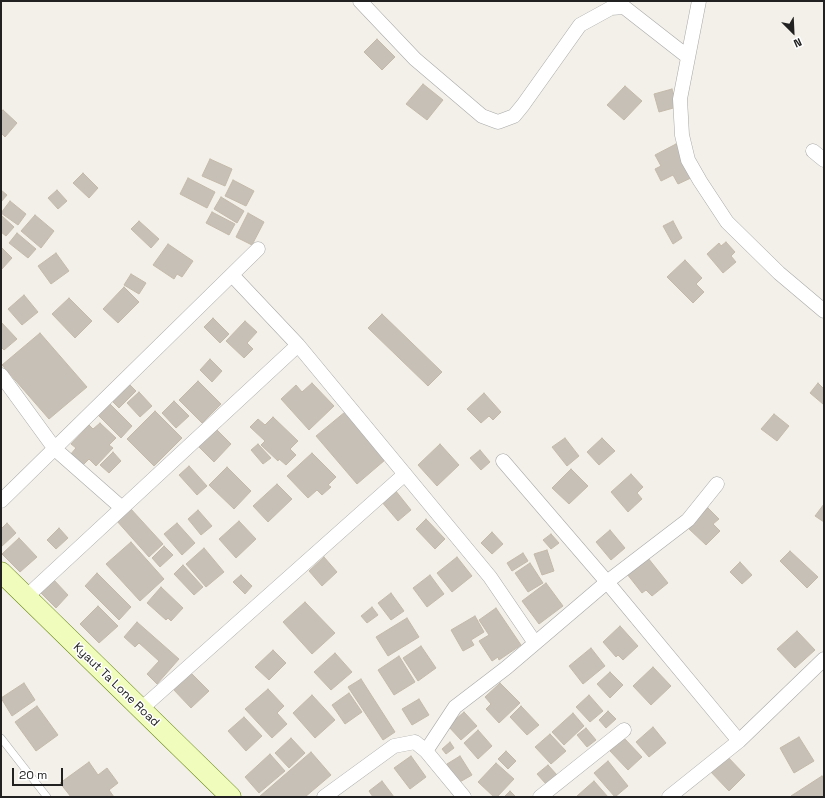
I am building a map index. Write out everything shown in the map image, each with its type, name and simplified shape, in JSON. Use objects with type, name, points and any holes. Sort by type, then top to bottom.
[{"type":"main road","name":"Kyaut Ta Lone Road","points":[[1,572],[231,797]]},
{"type":"street","points":[[360,1],[415,59],[482,116],[498,122],[514,116],[523,106],[580,25],[611,8],[624,7],[688,57]]},
{"type":"street","points":[[699,1],[680,100],[682,135],[688,160],[727,222],[779,273],[824,311]]},
{"type":"street","points":[[1,501],[258,249]]},
{"type":"street","points":[[232,275],[298,345],[490,577],[535,643]]},
{"type":"street","points":[[26,597],[298,345]]},
{"type":"street","points":[[1,375],[55,449],[122,508]]},
{"type":"street","points":[[503,461],[607,582],[739,741]]},
{"type":"street","points":[[141,709],[405,474]]},
{"type":"street","points":[[426,751],[455,707],[506,668],[607,582],[688,520],[717,484]]},
{"type":"street","points":[[669,797],[739,741],[824,659]]},
{"type":"street","points":[[540,797],[624,730]]},
{"type":"street","points":[[324,797],[394,746],[415,742],[426,751],[464,797]]},
{"type":"lane","points":[[1,738],[47,797]]},
{"type":"building","points":[[377,39],[395,57],[382,70],[364,52]]},
{"type":"building","points":[[423,84],[443,100],[427,120],[406,104]]},
{"type":"building","points":[[625,86],[642,101],[624,120],[607,105]]},
{"type":"building","points":[[672,89],[677,107],[659,112],[654,94]]},
{"type":"building","points":[[3,110],[17,123],[5,137],[1,133],[1,112]]},
{"type":"building","points":[[676,144],[693,177],[678,184],[673,175],[661,181],[655,169],[661,166],[655,155]]},
{"type":"building","points":[[210,159],[232,169],[225,186],[202,176]]},
{"type":"building","points":[[83,173],[98,188],[89,198],[73,183]]},
{"type":"building","points":[[188,178],[215,192],[207,208],[180,194]]},
{"type":"building","points":[[233,180],[254,191],[246,206],[225,196]]},
{"type":"building","points":[[1,190],[7,195],[1,202]]},
{"type":"building","points":[[57,190],[67,201],[58,209],[48,198]]},
{"type":"building","points":[[221,197],[244,211],[237,223],[214,209]]},
{"type":"building","points":[[10,201],[26,214],[18,225],[1,213]]},
{"type":"building","points":[[212,212],[235,224],[229,235],[206,223]]},
{"type":"building","points":[[248,213],[264,222],[252,245],[236,237]]},
{"type":"building","points":[[1,215],[14,227],[6,236],[1,232]]},
{"type":"building","points":[[35,215],[54,231],[41,248],[21,231]]},
{"type":"building","points":[[139,221],[159,239],[151,248],[131,229]]},
{"type":"building","points":[[673,221],[682,238],[673,244],[663,226]]},
{"type":"building","points":[[17,233],[36,249],[28,258],[9,243]]},
{"type":"building","points":[[726,242],[735,252],[731,256],[736,262],[723,273],[707,254],[719,243],[721,246]]},
{"type":"building","points":[[168,244],[193,261],[182,277],[177,274],[174,279],[153,265]]},
{"type":"building","points":[[1,247],[12,258],[1,270]]},
{"type":"building","points":[[56,253],[69,271],[51,284],[38,266]]},
{"type":"building","points":[[685,260],[702,278],[696,284],[704,292],[693,303],[667,277]]},
{"type":"building","points":[[131,274],[146,283],[139,294],[124,285]]},
{"type":"building","points":[[124,287],[139,302],[118,323],[103,309]]},
{"type":"building","points":[[24,295],[38,312],[22,325],[8,309]]},
{"type":"building","points":[[69,298],[92,321],[75,338],[52,314]]},
{"type":"building","points":[[382,314],[442,372],[428,386],[368,328]]},
{"type":"building","points":[[213,318],[229,334],[220,343],[204,327]]},
{"type":"building","points":[[245,321],[257,332],[247,343],[253,349],[244,358],[226,341]]},
{"type":"building","points":[[1,322],[17,339],[4,350],[1,347]]},
{"type":"building","points":[[40,333],[87,387],[49,419],[2,365]]},
{"type":"building","points":[[210,359],[222,371],[212,382],[200,370]]},
{"type":"building","points":[[198,381],[221,404],[202,423],[179,400]]},
{"type":"building","points":[[127,382],[136,391],[119,408],[110,399]]},
{"type":"building","points":[[312,383],[334,406],[309,430],[281,399],[296,385],[302,392]]},
{"type":"building","points":[[818,383],[824,389],[823,404],[810,393]]},
{"type":"building","points":[[139,392],[152,406],[140,417],[127,403]]},
{"type":"building","points":[[484,393],[501,412],[493,420],[489,416],[481,423],[467,409]]},
{"type":"building","points":[[174,401],[189,416],[176,428],[162,413]]},
{"type":"building","points":[[108,402],[132,426],[121,438],[96,413]]},
{"type":"building","points":[[155,411],[182,438],[154,466],[127,439]]},
{"type":"building","points":[[345,412],[385,460],[357,484],[316,436]]},
{"type":"building","points":[[774,414],[789,426],[777,441],[761,429]]},
{"type":"building","points":[[273,417],[298,441],[290,449],[296,455],[286,465],[279,459],[278,461],[261,445],[265,441],[250,427],[258,419],[265,425]]},
{"type":"building","points":[[100,423],[116,438],[109,445],[113,448],[96,466],[89,459],[82,466],[70,455],[76,448],[71,444],[89,425],[93,429]]},
{"type":"building","points":[[214,427],[231,444],[214,462],[196,444]]},
{"type":"building","points":[[565,438],[579,456],[567,466],[552,447]]},
{"type":"building","points":[[602,438],[615,451],[599,465],[587,452]]},
{"type":"building","points":[[258,444],[271,458],[263,464],[251,450]]},
{"type":"building","points":[[440,444],[459,465],[437,486],[418,465]]},
{"type":"building","points":[[480,450],[490,462],[481,470],[470,458]]},
{"type":"building","points":[[113,452],[121,461],[109,473],[100,465]]},
{"type":"building","points":[[312,453],[336,477],[328,485],[331,487],[322,495],[317,490],[308,498],[287,476]]},
{"type":"building","points":[[189,466],[207,486],[197,495],[179,475]]},
{"type":"building","points":[[227,467],[251,491],[234,509],[209,485]]},
{"type":"building","points":[[571,469],[588,486],[569,504],[552,488]]},
{"type":"building","points":[[631,474],[643,487],[637,493],[642,499],[628,512],[611,492]]},
{"type":"building","points":[[277,484],[292,499],[268,522],[253,506]]},
{"type":"building","points":[[395,490],[411,510],[398,521],[381,501]]},
{"type":"building","points":[[824,504],[824,522],[815,516]]},
{"type":"building","points":[[130,508],[163,544],[149,557],[116,520]]},
{"type":"building","points":[[708,508],[719,519],[713,524],[720,531],[706,545],[688,528]]},
{"type":"building","points":[[198,510],[212,526],[201,535],[188,519]]},
{"type":"building","points":[[426,519],[445,539],[435,549],[416,529]]},
{"type":"building","points":[[239,521],[256,539],[236,558],[219,539]]},
{"type":"building","points":[[7,523],[16,533],[1,547],[1,529]]},
{"type":"building","points":[[177,523],[195,543],[182,555],[164,534]]},
{"type":"building","points":[[59,528],[68,538],[56,549],[47,540]]},
{"type":"building","points":[[610,530],[625,548],[611,560],[596,542]]},
{"type":"building","points":[[492,532],[503,544],[492,554],[481,543]]},
{"type":"building","points":[[551,534],[559,543],[551,549],[543,540]]},
{"type":"building","points":[[19,538],[37,557],[20,572],[2,554]]},
{"type":"building","points":[[131,542],[164,579],[140,601],[106,564]]},
{"type":"building","points":[[164,546],[173,555],[160,567],[152,558]]},
{"type":"building","points":[[204,548],[224,572],[206,587],[186,564]]},
{"type":"building","points":[[547,550],[554,571],[542,575],[534,554]]},
{"type":"building","points":[[790,551],[818,577],[807,588],[780,561]]},
{"type":"building","points":[[523,553],[528,561],[512,571],[507,563]]},
{"type":"building","points":[[324,557],[337,572],[322,586],[309,571]]},
{"type":"building","points":[[457,557],[472,576],[452,592],[437,573]]},
{"type":"building","points":[[648,558],[668,583],[652,596],[646,590],[642,593],[627,574]]},
{"type":"building","points":[[740,562],[752,575],[742,584],[730,572]]},
{"type":"building","points":[[530,563],[543,583],[528,592],[515,573]]},
{"type":"building","points":[[183,565],[203,587],[194,595],[174,574]]},
{"type":"building","points":[[97,573],[131,607],[119,620],[85,586]]},
{"type":"building","points":[[241,575],[252,586],[245,594],[233,582]]},
{"type":"building","points":[[430,575],[444,594],[427,607],[413,588]]},
{"type":"building","points":[[53,579],[68,595],[56,608],[40,592]]},
{"type":"building","points":[[546,583],[563,606],[539,624],[522,601]]},
{"type":"building","points":[[161,587],[183,608],[171,621],[168,618],[166,620],[147,603]]},
{"type":"building","points":[[391,593],[404,611],[391,620],[378,603]]},
{"type":"building","points":[[305,602],[335,633],[312,654],[283,622]]},
{"type":"building","points":[[98,606],[118,626],[99,643],[80,624]]},
{"type":"building","points":[[372,607],[378,615],[367,623],[361,616]]},
{"type":"building","points":[[496,608],[521,645],[499,660],[498,657],[492,661],[479,641],[489,635],[479,620]]},
{"type":"building","points":[[475,616],[484,632],[471,640],[474,645],[463,651],[451,630]]},
{"type":"building","points":[[407,618],[419,637],[388,656],[376,637]]},
{"type":"building","points":[[137,622],[179,659],[157,684],[147,674],[159,661],[139,643],[135,647],[124,637]]},
{"type":"building","points":[[620,626],[638,646],[623,660],[618,655],[616,657],[603,642]]},
{"type":"building","points":[[797,631],[815,650],[795,668],[777,649]]},
{"type":"building","points":[[421,646],[436,668],[418,681],[403,658]]},
{"type":"building","points":[[591,648],[605,666],[583,684],[569,666]]},
{"type":"building","points":[[273,650],[286,663],[269,680],[255,667]]},
{"type":"building","points":[[335,653],[352,672],[331,690],[314,672]]},
{"type":"building","points":[[399,656],[415,682],[394,695],[378,670]]},
{"type":"building","points":[[653,667],[671,686],[651,705],[633,686]]},
{"type":"building","points":[[190,672],[209,691],[191,708],[173,689]]},
{"type":"building","points":[[610,672],[623,685],[610,698],[597,684]]},
{"type":"building","points":[[361,679],[395,732],[383,740],[348,687]]},
{"type":"building","points":[[24,683],[35,700],[12,716],[1,698]]},
{"type":"building","points":[[500,683],[520,703],[499,723],[486,709],[491,704],[485,697]]},
{"type":"building","points":[[268,689],[284,706],[277,713],[287,724],[272,738],[245,709]]},
{"type":"building","points":[[349,693],[362,712],[345,724],[332,705]]},
{"type":"building","points":[[312,695],[335,720],[315,738],[293,713]]},
{"type":"building","points":[[589,695],[603,711],[590,722],[576,707]]},
{"type":"building","points":[[419,699],[429,715],[412,725],[402,709]]},
{"type":"building","points":[[37,706],[58,735],[36,751],[15,722]]},
{"type":"building","points":[[521,706],[539,725],[527,735],[510,717]]},
{"type":"building","points":[[608,711],[616,719],[606,728],[599,720]]},
{"type":"building","points":[[464,712],[477,726],[461,740],[448,726]]},
{"type":"building","points":[[573,713],[584,726],[564,745],[552,732]]},
{"type":"building","points":[[244,717],[262,736],[246,751],[228,731]]},
{"type":"building","points":[[653,727],[666,743],[649,757],[636,742]]},
{"type":"building","points":[[586,728],[596,740],[587,747],[577,735]]},
{"type":"building","points":[[478,730],[492,746],[478,759],[464,743]]},
{"type":"building","points":[[550,734],[566,751],[551,764],[535,747]]},
{"type":"building","points":[[799,737],[814,761],[794,773],[780,748]]},
{"type":"building","points":[[291,738],[305,753],[289,768],[275,753]]},
{"type":"building","points":[[624,738],[642,757],[628,770],[610,751]]},
{"type":"building","points":[[450,742],[454,748],[446,754],[442,749]]},
{"type":"building","points":[[506,751],[516,761],[508,769],[498,759]]},
{"type":"building","points":[[311,752],[331,775],[305,797],[259,797]]},
{"type":"building","points":[[270,754],[285,771],[259,793],[245,777]]},
{"type":"building","points":[[725,754],[745,775],[729,791],[709,770]]},
{"type":"building","points":[[411,756],[426,777],[410,789],[394,768]]},
{"type":"building","points":[[460,756],[472,775],[458,783],[447,764]]},
{"type":"building","points":[[608,761],[628,786],[615,797],[594,773]]},
{"type":"building","points":[[89,762],[98,775],[107,768],[118,783],[109,790],[114,797],[71,797],[60,783]]},
{"type":"building","points":[[496,763],[514,779],[497,797],[494,797],[478,782]]},
{"type":"building","points":[[548,765],[557,775],[546,784],[537,774]]},
{"type":"building","points":[[822,776],[824,779],[824,797],[791,797],[791,796]]},
{"type":"building","points":[[382,781],[394,797],[373,797],[369,791]]},
{"type":"building","points":[[594,781],[608,797],[577,796]]},
{"type":"building","points":[[510,791],[516,797],[504,797]]}]
